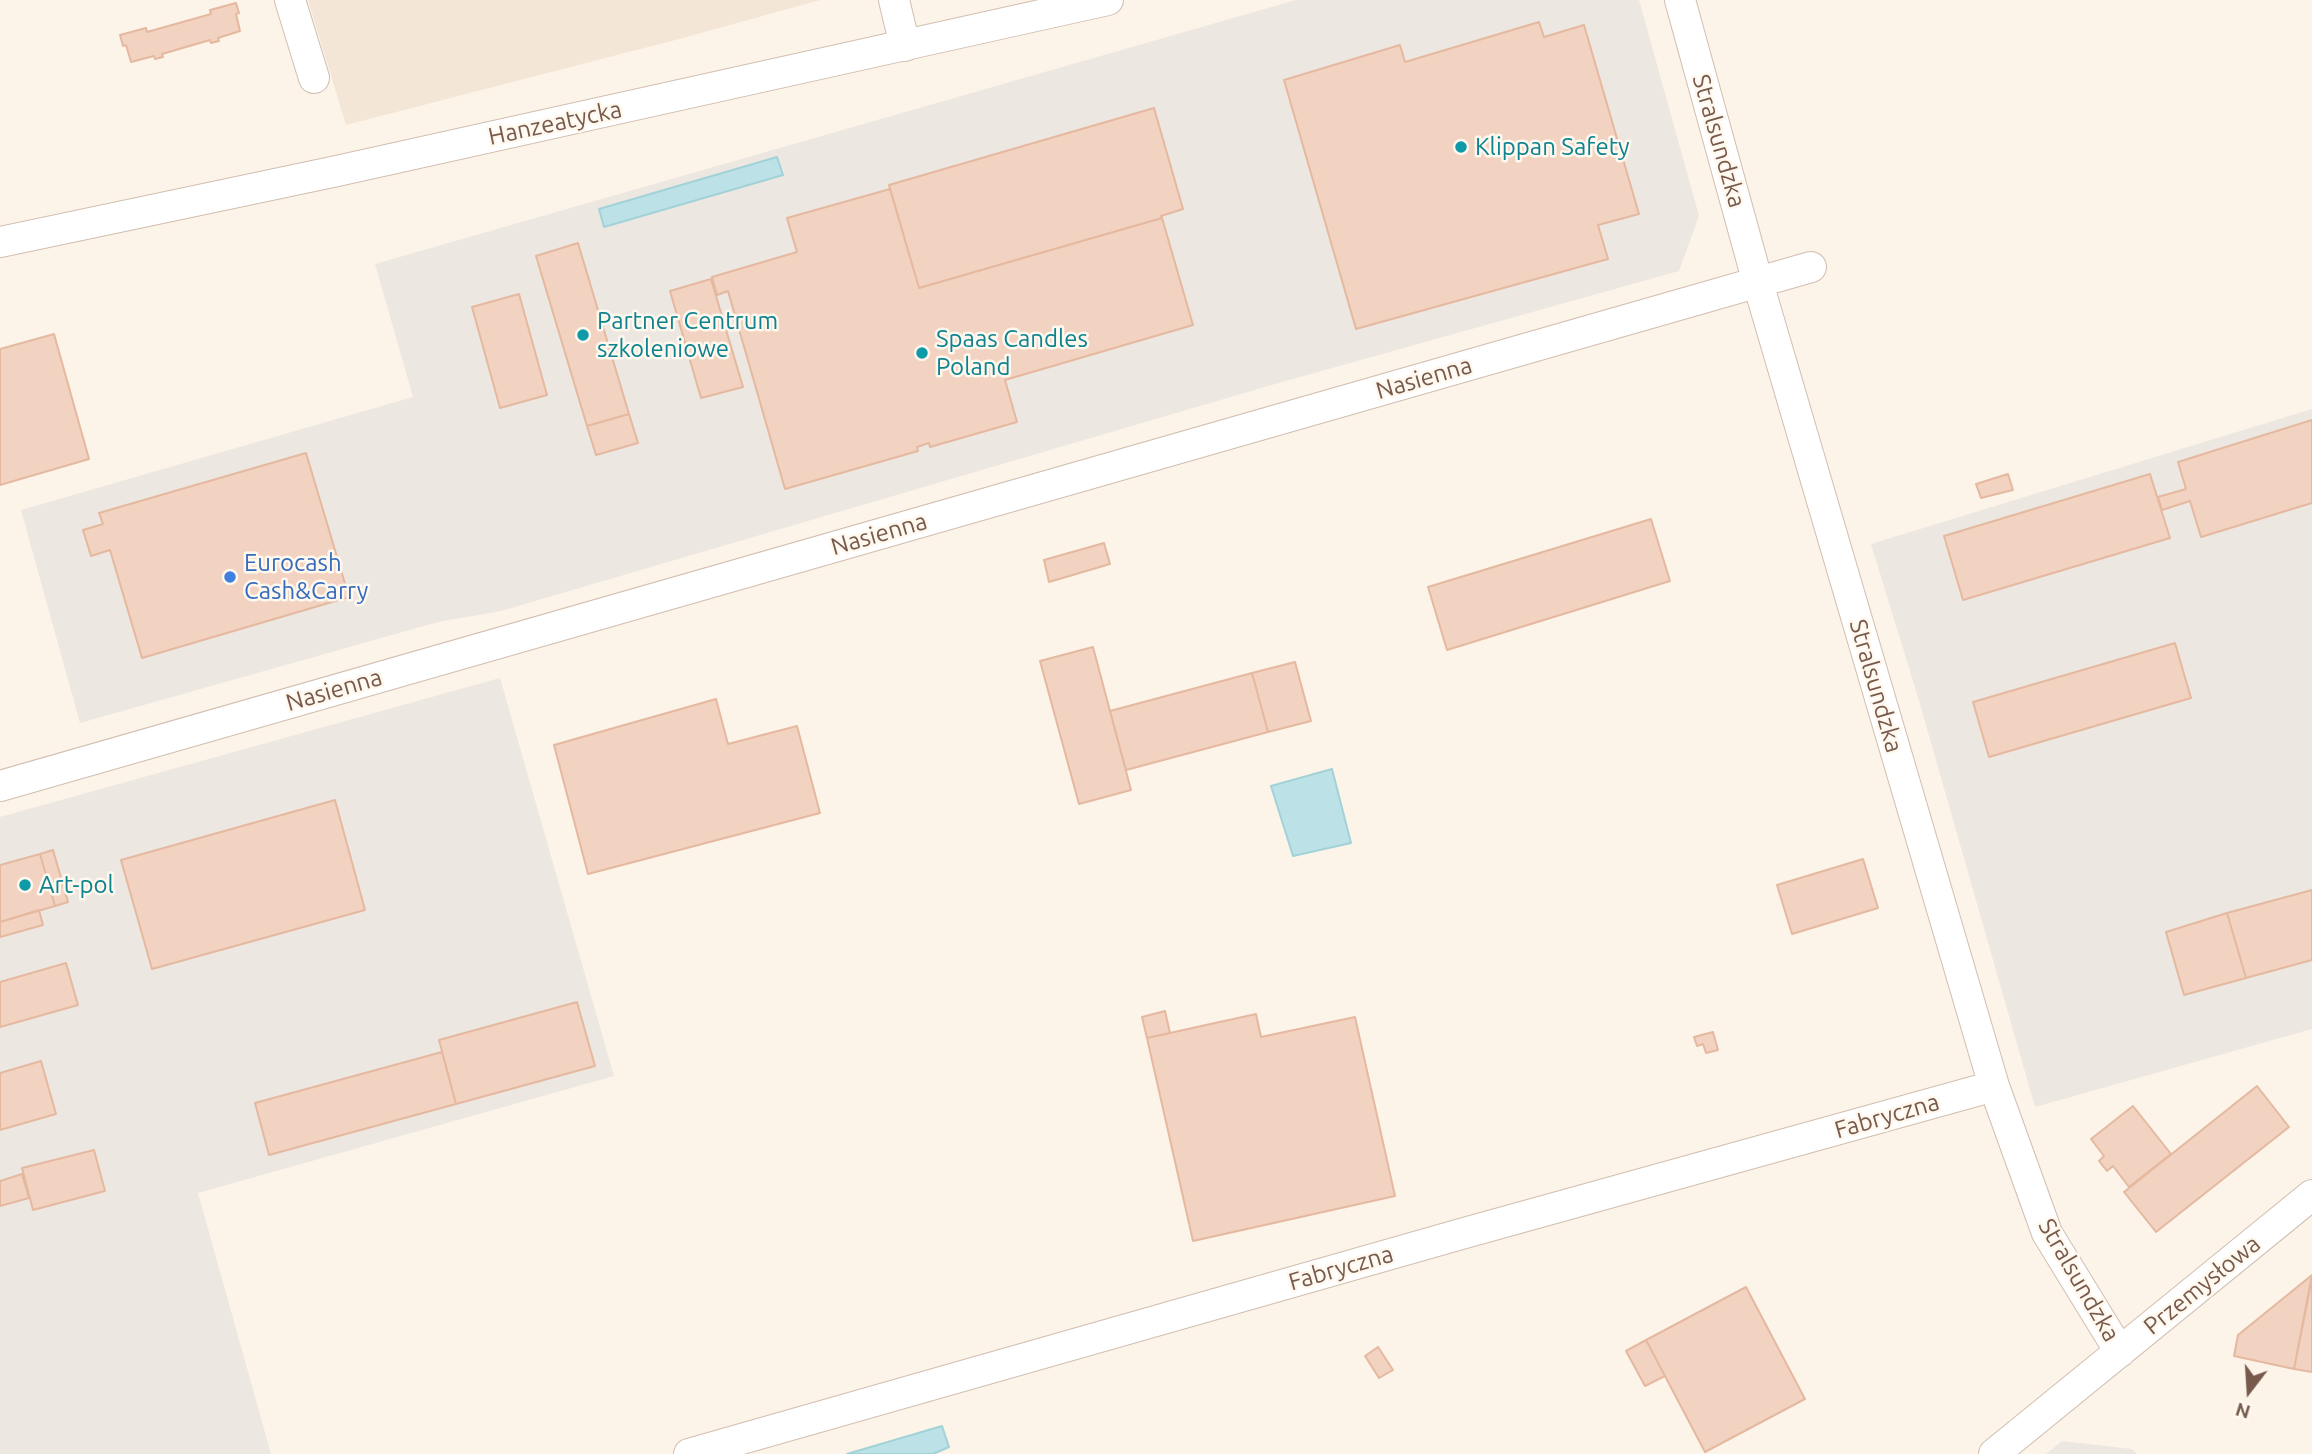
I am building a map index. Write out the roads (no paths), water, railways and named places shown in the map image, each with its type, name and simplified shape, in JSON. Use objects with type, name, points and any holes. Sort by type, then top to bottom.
[{"type":"street","points":[[290,0],[314,78]]},
{"type":"street","points":[[894,0],[905,46]]},
{"type":"street","name":"Hanzeatycka","points":[[0,242],[337,171],[1108,0]]},
{"type":"street","name":"Stralsundzka","points":[[1680,0],[1758,283],[1994,1086],[2047,1233],[2120,1352]]},
{"type":"street","name":"Nasienna","points":[[0,786],[1811,268]]},
{"type":"street","name":"Fabryczna","points":[[689,1454],[1461,1234],[1994,1086]]},
{"type":"street","name":"Przemysłowa","points":[[1994,1454],[2312,1195]]},
{"type":"water","points":[[777,157],[783,175],[604,227],[599,209]]},
{"type":"water","points":[[1332,769],[1351,843],[1293,856],[1271,786]]},
{"type":"water","points":[[942,1426],[949,1447],[933,1454],[847,1454]]},
{"type":"place","name":"Klippan Safety","points":[[1461,147]]},
{"type":"place","name":"Partner Centrum szkoleniowe","points":[[583,335]]},
{"type":"place","name":"Spaas Candles Poland","points":[[922,353]]},
{"type":"place","name":"Eurocash Cash&Carry","points":[[230,577]]},
{"type":"place","name":"Art-pol","points":[[25,885]]}]
